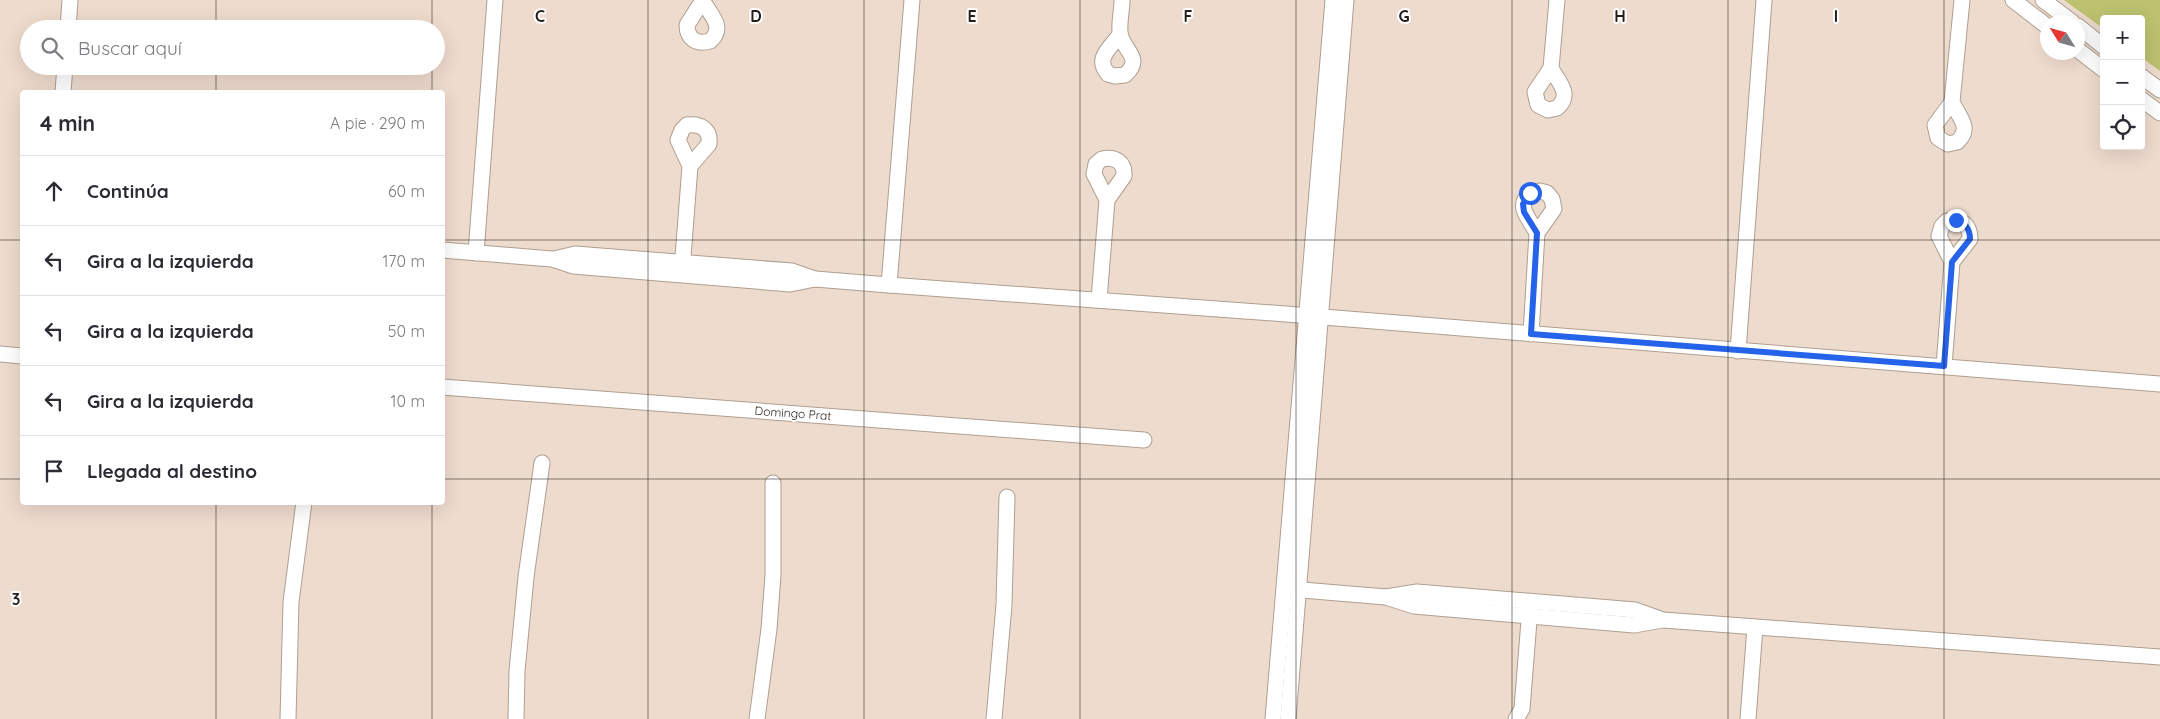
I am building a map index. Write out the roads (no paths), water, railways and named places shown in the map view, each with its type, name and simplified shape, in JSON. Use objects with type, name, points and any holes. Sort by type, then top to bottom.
[{"type":"street","points":[[69,20],[70,0]]},
{"type":"street","points":[[476,253],[495,0]]},
{"type":"street","points":[[889,285],[912,0]]},
{"type":"street","points":[[1120,34],[1122,0]]},
{"type":"street","points":[[1314,316],[1333,0]]},
{"type":"street","points":[[1273,719],[1291,589],[1314,316],[1346,0]]},
{"type":"street","points":[[1551,68],[1557,0]]},
{"type":"street","points":[[1738,350],[1764,0]]},
{"type":"street","points":[[1952,102],[1962,0]]},
{"type":"street","points":[[2013,0],[2040,21]]},
{"type":"street","points":[[2043,0],[2063,15]]},
{"type":"street","points":[[2085,32],[2100,44]]},
{"type":"street","points":[[2085,55],[2100,67]]},
{"type":"street","points":[[63,90],[64,75]]},
{"type":"street","points":[[2145,79],[2160,90]]},
{"type":"street","points":[[2145,102],[2160,114]]},
{"type":"street","points":[[682,269],[690,166]]},
{"type":"street","points":[[1099,300],[1107,200]]},
{"type":"street","points":[[1531,334],[1537,233]]},
{"type":"street","points":[[445,250],[552,259],[575,254],[682,269],[792,271],[815,279],[1314,316],[2160,384]]},
{"type":"street","points":[[1944,366],[1952,262]]},
{"type":"street","points":[[0,354],[20,356]]},
{"type":"street","name":"Domingo Prat","points":[[445,387],[1144,440]]},
{"type":"street","points":[[516,719],[517,671],[526,577],[542,463]]},
{"type":"street","points":[[757,719],[769,629],[773,574],[773,483]]},
{"type":"street","points":[[994,719],[1004,606],[1007,497]]},
{"type":"street","points":[[288,719],[291,602],[304,505]]},
{"type":"street","points":[[1291,589],[1386,597],[1417,592],[1530,609],[1636,610],[1663,620],[2160,657]]},
{"type":"street","points":[[1288,719],[1291,589]]},
{"type":"street","points":[[1522,716],[1530,609]]},
{"type":"street","points":[[1748,719],[1755,627]]}]
